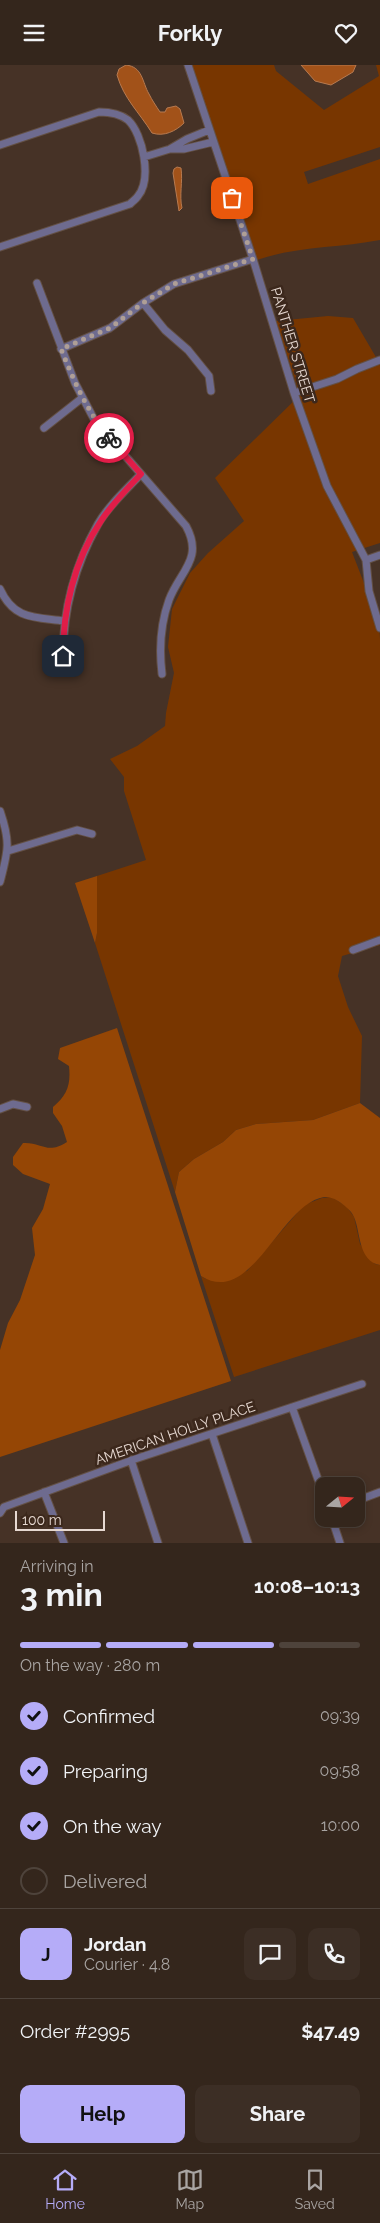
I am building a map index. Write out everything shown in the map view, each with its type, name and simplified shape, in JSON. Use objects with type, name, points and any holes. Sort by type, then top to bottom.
[{"type":"street","name":"PANTHER STREET","points":[[188,65],[253,259],[294,393],[327,486],[366,560],[369,591],[380,628]]},
{"type":"street","points":[[0,145],[99,112],[112,112],[126,119],[134,127],[144,157],[144,183],[139,195],[130,204],[0,247]]},
{"type":"street","points":[[144,157],[170,149],[187,139],[209,130]]},
{"type":"street","points":[[187,139],[190,148]]},
{"type":"street","points":[[170,149],[190,148],[213,142]]},
{"type":"street","points":[[61,349],[110,328],[143,303],[174,284],[253,259]]},
{"type":"street","points":[[37,283],[61,349],[82,398],[95,421],[186,525],[194,541],[194,552],[190,563],[176,585],[163,621],[160,640],[162,674]]},
{"type":"street","points":[[143,303],[165,329],[188,350],[209,376],[211,391]]},
{"type":"street","points":[[294,393],[337,379],[380,360]]},
{"type":"street","points":[[44,428],[82,398]]},
{"type":"street","points":[[63,656],[64,621],[75,574],[95,530],[113,504],[141,474]]},
{"type":"street","points":[[366,560],[380,555]]},
{"type":"street","points":[[0,589],[10,606],[21,614],[64,621]]},
{"type":"street","points":[[0,811],[7,831],[8,851],[0,882]]},
{"type":"street","points":[[8,851],[77,830],[92,834]]},
{"type":"street","points":[[353,950],[380,941]]},
{"type":"street","points":[[0,1109],[13,1104],[27,1107]]},
{"type":"street","name":"AMERICAN HOLLY PLACE","points":[[0,1513],[4,1507],[130,1460],[362,1384]]},
{"type":"street","points":[[292,1407],[317,1477]]},
{"type":"street","points":[[212,1434],[248,1543]]},
{"type":"street","points":[[130,1460],[158,1543]]},
{"type":"street","points":[[44,1492],[64,1543]]},
{"type":"street","points":[[365,1498],[380,1492]]},
{"type":"street","points":[[335,1527],[340,1543]]},
{"type":"shaded area","points":[[126,65],[132,66],[139,72],[160,112],[165,112],[167,108],[176,106],[180,109],[184,123],[170,133],[152,133],[120,84],[117,75],[119,69]]},
{"type":"shaded area","points":[[191,65],[274,65],[276,71],[324,110],[379,76],[376,65],[380,65],[380,147],[304,172],[308,184],[380,159],[380,240],[287,252],[257,260]]},
{"type":"shaded area","points":[[301,65],[356,65],[353,72],[331,85],[315,81]]},
{"type":"shaded area","points":[[177,167],[181,168],[182,208],[179,211],[173,173]]},
{"type":"shaded area","points":[[328,316],[353,318],[380,364],[380,543],[352,552],[379,622],[380,945],[342,956],[338,976],[348,1007],[362,1036],[360,1103],[313,1120],[256,1124],[236,1130],[223,1142],[194,1159],[179,1172],[175,1192],[95,943],[97,933],[97,876],[146,860],[124,791],[124,777],[110,759],[137,746],[165,726],[174,673],[168,647],[172,609],[190,573],[208,553],[244,521],[215,478],[300,395],[276,321]]},
{"type":"shaded area","points":[[97,876],[97,933],[95,943],[75,883]]},
{"type":"shaded area","points":[[117,1028],[231,1381],[0,1457],[0,1350],[8,1323],[20,1300],[35,1255],[32,1228],[43,1209],[50,1184],[23,1174],[13,1165],[13,1157],[23,1143],[49,1148],[60,1146],[67,1142],[62,1126],[53,1113],[53,1107],[65,1094],[69,1084],[69,1066],[58,1059],[60,1048]]},
{"type":"shaded area","points":[[360,1103],[380,1118],[380,1265],[368,1258],[364,1252],[351,1212],[336,1200],[324,1197],[308,1204],[293,1217],[251,1267],[236,1278],[219,1282],[201,1276],[175,1192],[179,1172],[194,1159],[223,1142],[236,1130],[256,1124],[313,1120]]},
{"type":"shaded area","points":[[332,1197],[347,1207],[354,1217],[360,1244],[375,1264],[380,1265],[380,1330],[234,1377],[201,1276],[206,1279],[247,1271],[304,1205],[322,1198]]},
{"type":"way so far","points":[[109,438],[95,421],[82,398],[61,349],[93,337],[110,328],[143,303],[174,284],[253,259],[232,198]]},
{"type":"route","points":[[63,656],[64,621],[69,595],[84,551],[99,523],[113,504],[141,474],[109,438]]}]
